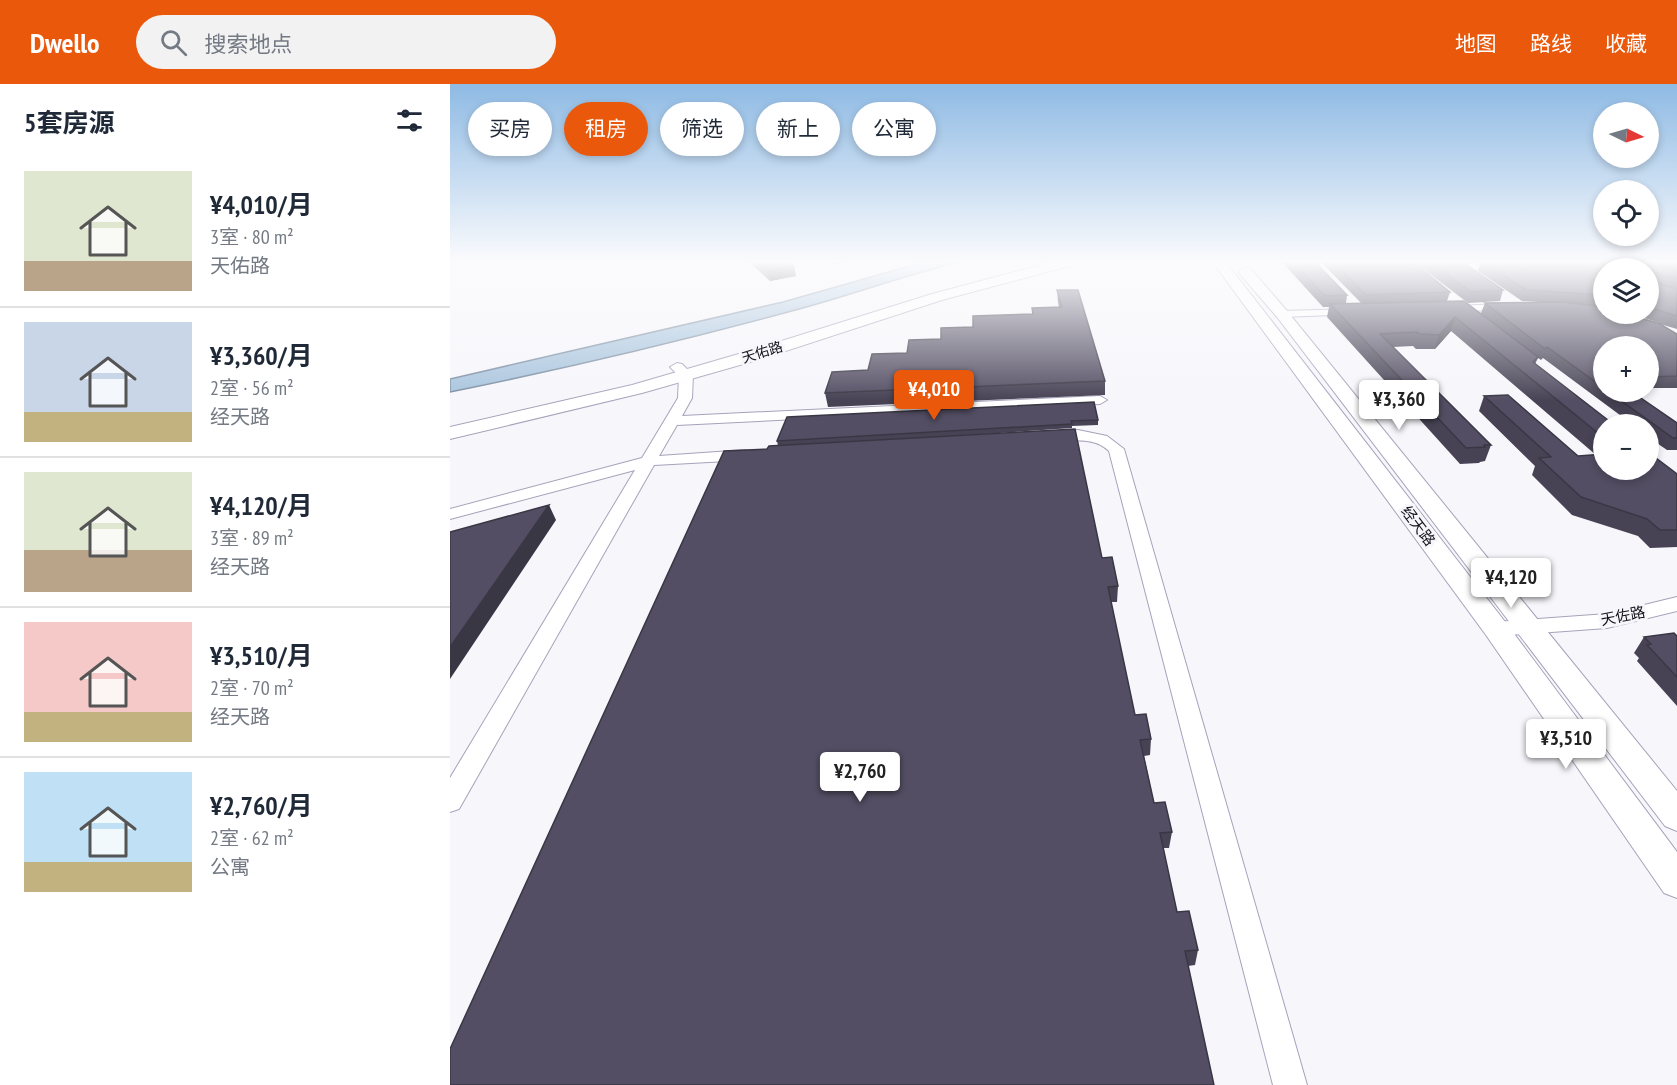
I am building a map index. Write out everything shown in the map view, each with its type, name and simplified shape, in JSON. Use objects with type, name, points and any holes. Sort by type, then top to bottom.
[{"type":"main road","name":"天佑路","points":[[450,433],[625,392],[681,371],[879,308]]},
{"type":"main road","name":"天佑路","points":[[450,422],[755,355],[904,308]]},
{"type":"main road","name":"经天路","points":[[1253,308],[1496,629],[1677,881]]},
{"type":"main road","name":"经天路","points":[[1277,308],[1677,816]]},
{"type":"street","points":[[1465,308],[1483,323]]},
{"type":"street","points":[[1430,309],[1481,308]]},
{"type":"street","points":[[1282,314],[1361,309]]},
{"type":"street","points":[[450,801],[686,398],[681,371]]},
{"type":"street","points":[[673,421],[1100,400]]},
{"type":"street","points":[[1036,438],[1098,436],[1108,440],[1116,449],[1290,1085]]},
{"type":"street","points":[[450,514],[649,461],[766,454]]},
{"type":"street","name":"天佐路","points":[[1496,629],[1607,621],[1677,604]]},
{"type":"water","points":[[758,308],[804,308],[704,334],[450,392],[450,379]]},
{"type":"building","points":[[1032,308],[1083,308],[1105,381],[825,393],[832,372],[868,370],[872,354],[907,353],[909,340],[941,339],[941,328],[973,327],[973,316],[1033,314]]},
{"type":"building","points":[[1334,308],[1473,308],[1538,357],[1533,362],[1600,414],[1593,414],[1593,429],[1455,317],[1439,335],[1417,332],[1380,334],[1491,445],[1484,445],[1485,447],[1466,448]]},
{"type":"building","points":[[1491,308],[1593,308],[1593,324],[1660,324],[1677,334],[1677,376],[1659,377],[1659,336],[1593,336],[1593,380],[1547,347],[1545,349]]},
{"type":"building","points":[[1659,308],[1677,308],[1677,316],[1659,310]]},
{"type":"building","points":[[1508,395],[1578,456],[1593,455],[1593,480],[1659,480],[1659,460],[1677,474],[1677,530],[1660,530],[1647,519],[1581,497],[1539,458],[1551,457],[1484,396]]},
{"type":"building","points":[[1094,402],[1098,420],[1071,421],[1072,424],[777,441],[787,417]]},
{"type":"building","points":[[1623,402],[1647,402],[1677,423],[1677,438],[1673,438],[1659,428],[1659,414],[1640,414]]},
{"type":"building","points":[[1075,429],[1102,558],[1112,557],[1118,586],[1108,587],[1135,715],[1146,714],[1151,739],[1140,740],[1154,803],[1165,802],[1172,832],[1160,833],[1177,912],[1189,911],[1198,950],[1185,951],[1214,1085],[450,1085],[450,1049],[724,451],[767,449],[769,446]]},
{"type":"building","points":[[549,505],[450,647],[450,532]]},
{"type":"building","points":[[1674,633],[1677,636],[1677,677],[1647,645],[1651,644],[1644,637]]}]
